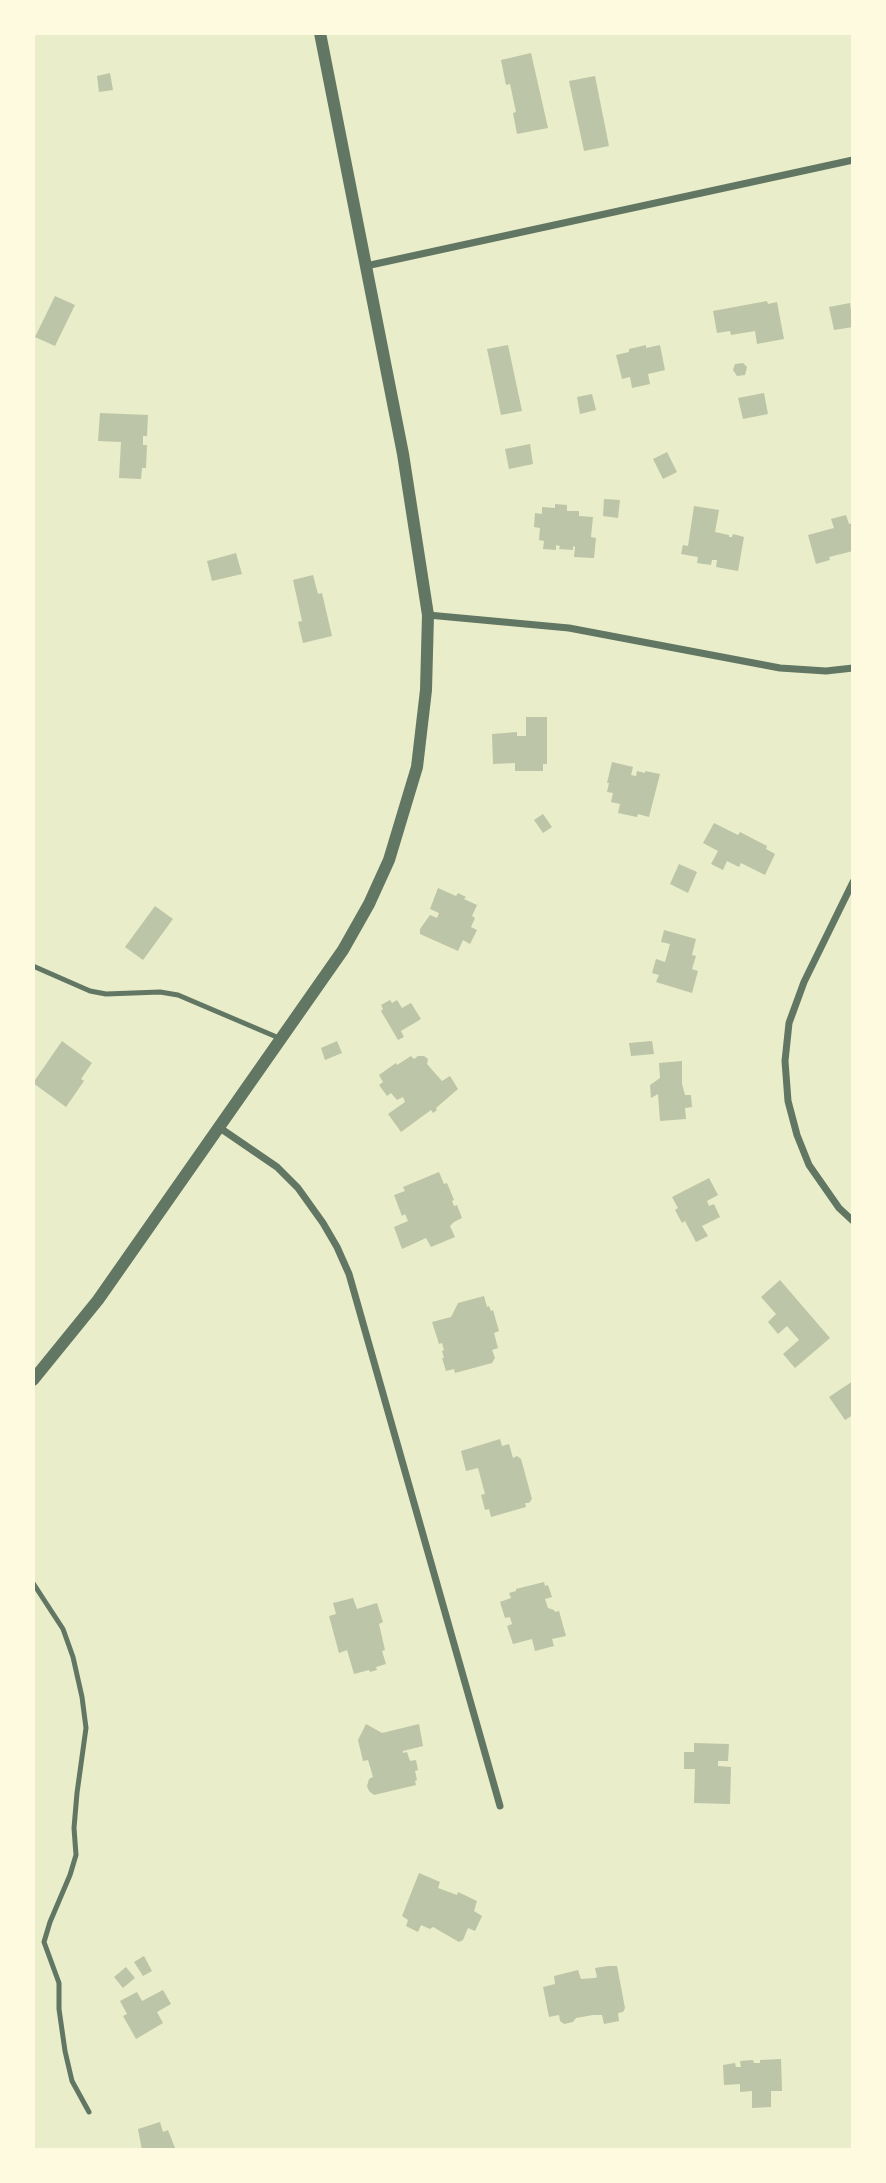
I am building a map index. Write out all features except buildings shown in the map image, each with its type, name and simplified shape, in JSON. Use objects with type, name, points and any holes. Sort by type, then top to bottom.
[{"type":"street","points":[[33,1380],[98,1300],[343,950],[369,904],[389,860],[417,766],[426,690],[428,615],[403,454],[320,33]]},
{"type":"street","points":[[366,265],[853,160]]},
{"type":"street","points":[[428,615],[569,628],[780,668],[826,671],[853,668]]},
{"type":"street","points":[[853,882],[804,982],[789,1023],[785,1061],[788,1101],[809,1165],[839,1208],[853,1221]]},
{"type":"street","points":[[220,1128],[277,1167],[298,1188],[323,1223],[349,1273],[500,1806]]},
{"type":"lane","points":[[33,967],[90,991],[106,994],[160,992],[178,995],[282,1040]]},
{"type":"lane","points":[[33,1583],[63,1629],[73,1657],[86,1728],[77,1793],[76,1855],[44,1942],[59,1983],[59,2009],[72,2081],[89,2112]]}]
